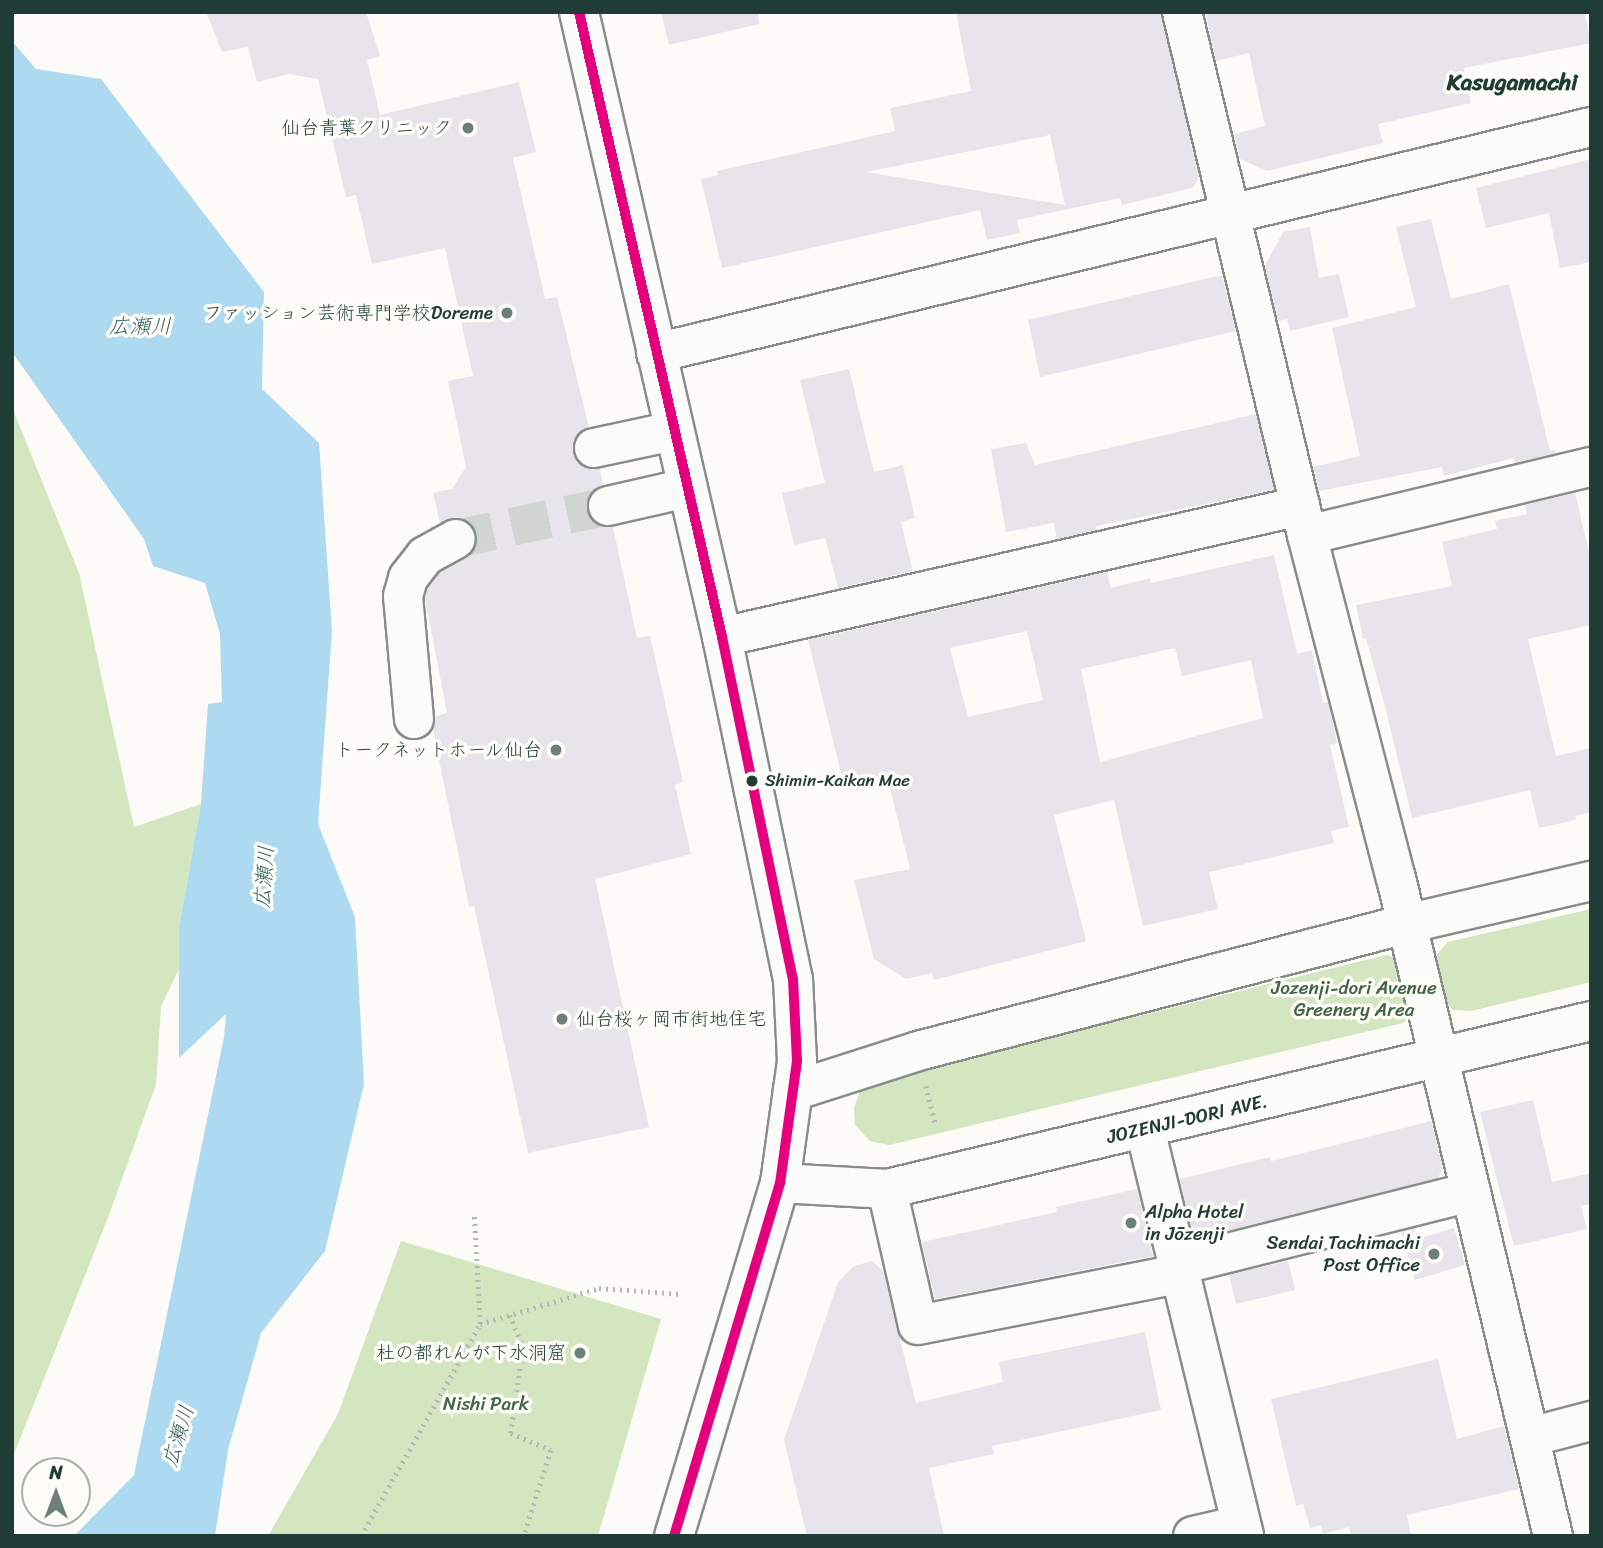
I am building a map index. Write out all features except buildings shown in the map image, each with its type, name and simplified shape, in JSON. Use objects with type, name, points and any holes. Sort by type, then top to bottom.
[{"type":"street","points":[[579,12],[722,637],[791,968],[797,1062],[780,1183],[674,1536]]},
{"type":"street","points":[[1182,12],[1303,520],[1406,924],[1553,1536]]},
{"type":"street","points":[[656,354],[1591,127]]},
{"type":"street","points":[[594,448],[674,431]]},
{"type":"street","points":[[722,637],[1303,520],[1591,467]]},
{"type":"street","points":[[608,506],[688,488]]},
{"type":"street","points":[[414,719],[403,596],[408,579],[425,556],[456,540]]},
{"type":"street","points":[[793,1091],[918,1051],[1406,924],[1591,881]]},
{"type":"street","name":"JOZENJI-DORI AVE.","points":[[780,1183],[887,1189],[1591,1021]]},
{"type":"street","points":[[1145,1129],[1243,1530],[1193,1536]]},
{"type":"street","points":[[887,1189],[918,1325],[1181,1269],[1471,1192]]},
{"type":"street","points":[[1531,1437],[1591,1421]]},
{"type":"path","points":[[925,1083],[935,1123]]},
{"type":"path","points":[[361,1536],[480,1324],[474,1212]]},
{"type":"path","points":[[480,1324],[598,1288],[682,1294]]},
{"type":"path","points":[[510,1315],[523,1348],[511,1433],[551,1450],[524,1536]]},
{"type":"green space","points":[[12,407],[79,573],[134,827],[201,804],[179,927],[180,967],[161,1006],[156,1084],[109,1215],[12,1459]]},
{"type":"green space","name":"Jozenji-dori Avenue Greenery Area","points":[[1591,909],[1591,982],[1471,1011],[1453,1010],[1440,996],[1435,972],[1437,954],[1448,942]]},
{"type":"green space","name":"Jozenji-dori Avenue Greenery Area","points":[[1386,955],[1399,959],[1412,1013],[1403,1023],[889,1145],[870,1141],[855,1125],[854,1108],[860,1091],[871,1082]]},
{"type":"green space","name":"Nishi Park","points":[[401,1241],[661,1319],[598,1536],[268,1536],[338,1414]]},
{"type":"water","name":"広瀬川","points":[[12,41],[36,69],[101,79],[264,292],[262,389],[319,443],[332,631],[318,824],[355,917],[364,1084],[325,1251],[261,1333],[228,1450],[215,1536],[74,1536],[83,1527],[91,1527],[91,1519],[134,1475],[224,1037],[226,1014],[179,1058],[179,927],[201,804],[208,704],[222,702],[220,634],[205,583],[153,566],[144,539],[12,352]]},
{"type":"tunnel","points":[[456,539],[608,506]]},
{"type":"transit line","points":[[579,12],[722,637],[793,979],[797,1061],[780,1183],[674,1536]]},
{"type":"place","name":"仙台青葉クリニック","points":[[468,128]]},
{"type":"place","name":"ファッション芸術専門学校Doreme","points":[[507,313]]},
{"type":"place","name":"トークネットホール仙台","points":[[556,750]]},
{"type":"place","name":"Shimin-Kaikan Mae","points":[[752,781]]},
{"type":"place","name":"仙台桜ヶ岡市街地住宅","points":[[562,1019]]},
{"type":"place","name":"Alpha Hotel in Jōzenji","points":[[1131,1223]]},
{"type":"place","name":"Sendai Tachimachi Post Office","points":[[1434,1254]]},
{"type":"place","name":"杜の都れんが下水洞窟","points":[[580,1353]]},
{"type":"district","name":"Kasugamachi","points":[[1512,83]]}]
